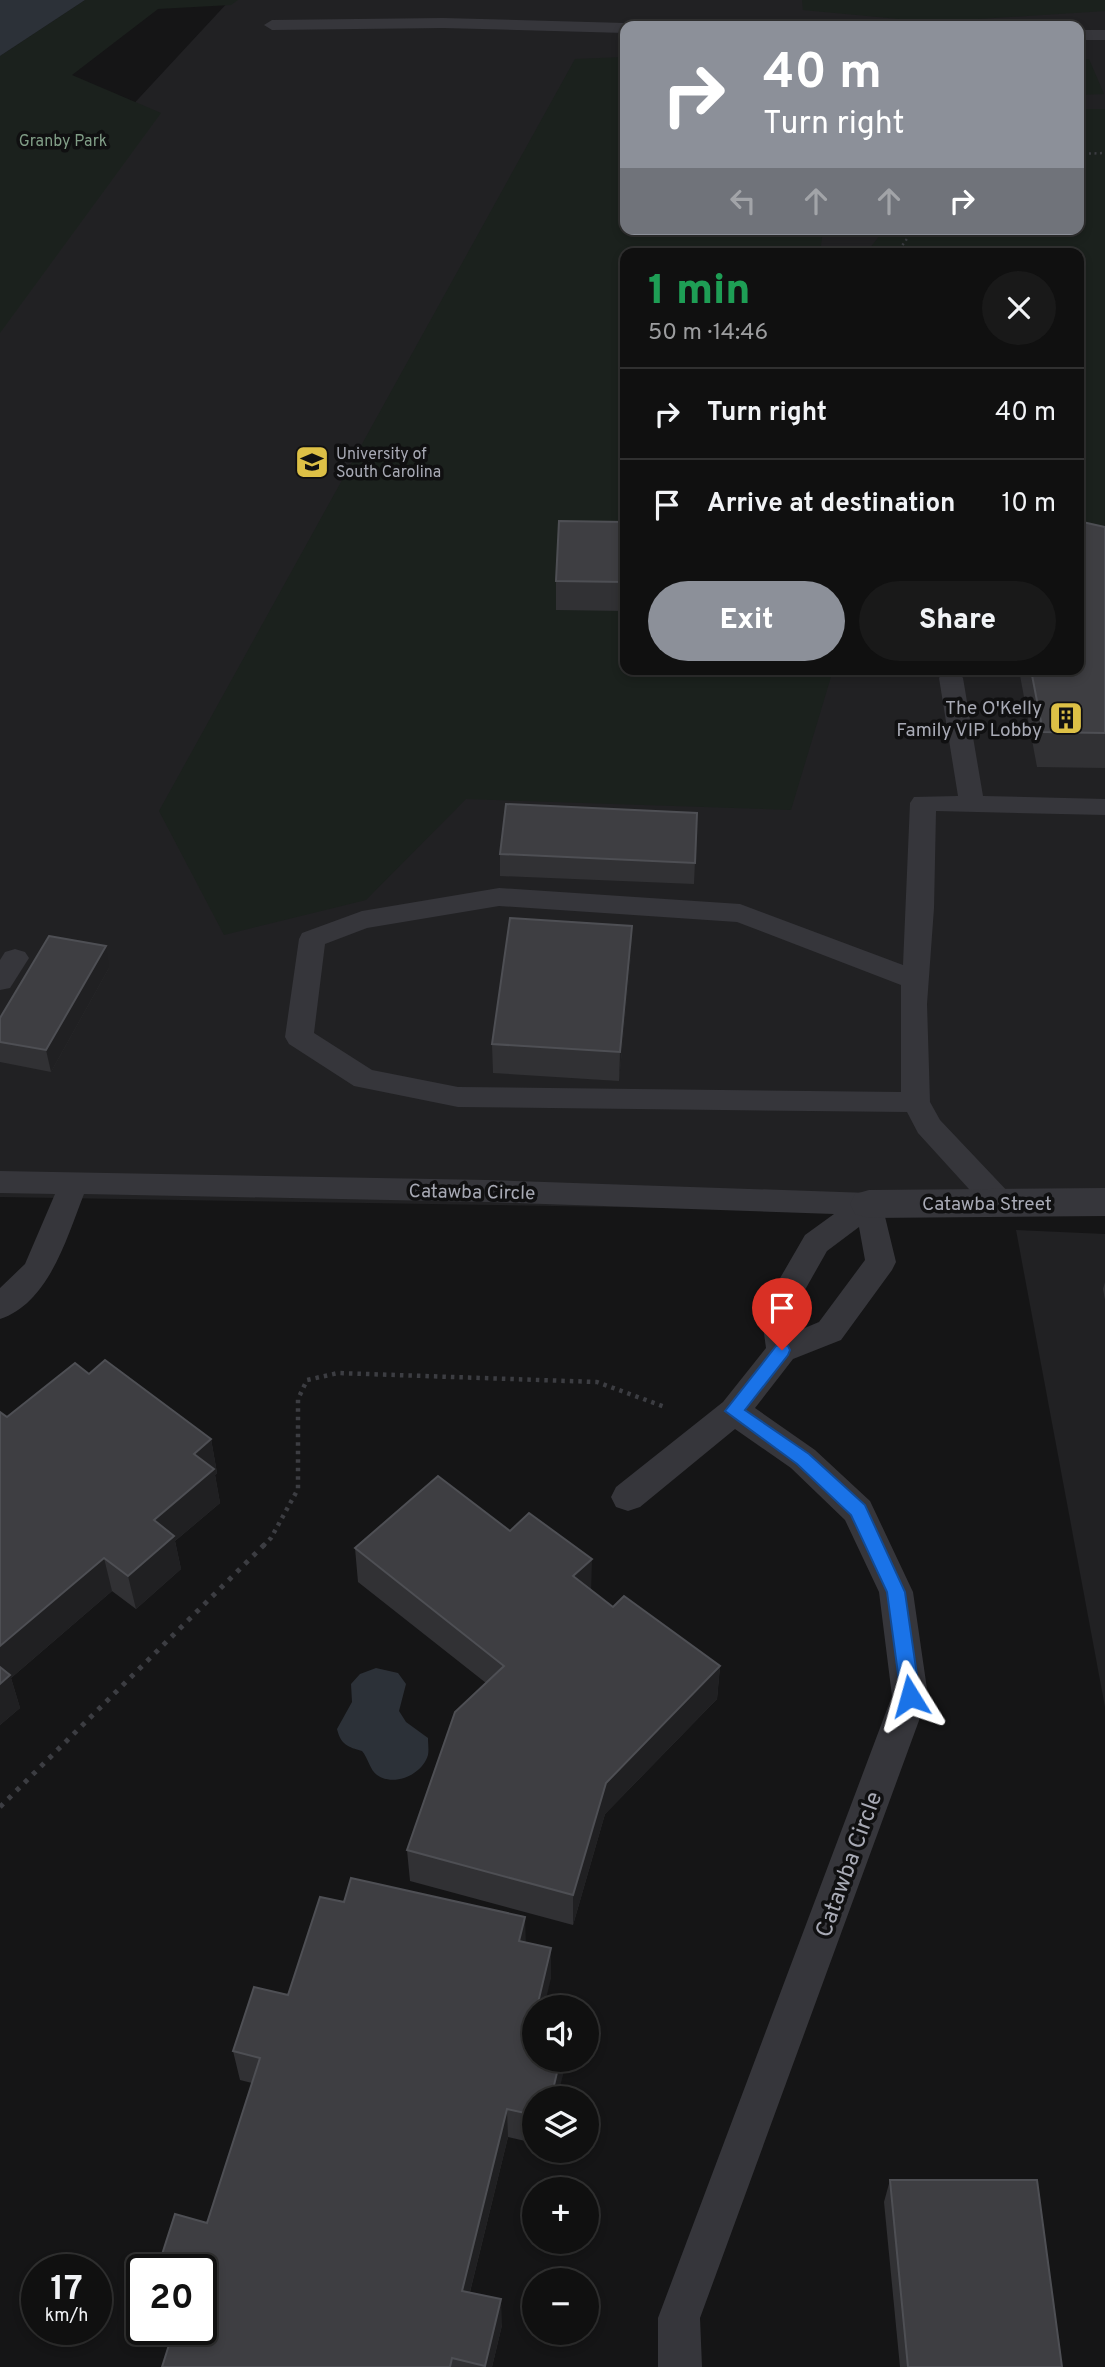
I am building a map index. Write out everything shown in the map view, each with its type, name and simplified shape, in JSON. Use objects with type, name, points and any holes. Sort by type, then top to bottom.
[{"type":"street","name":"Catawba Street","points":[[869,1204],[1105,1202]]},
{"type":"lane","points":[[272,26],[443,23],[620,28]]},
{"type":"lane","points":[[1084,35],[1105,36]]},
{"type":"lane","points":[[951,678],[972,804]]},
{"type":"lane","points":[[1000,1203],[928,1126],[916,1102],[914,980],[921,908],[923,803],[1105,807]]},
{"type":"lane","points":[[914,980],[740,914],[499,897],[362,920],[312,939],[299,1037],[364,1079],[457,1097],[916,1102]]},
{"type":"lane","points":[[0,981],[15,958]]},
{"type":"lane","name":"Catawba Circle","points":[[0,1182],[488,1191],[869,1204]]},
{"type":"lane","points":[[0,1307],[38,1271],[74,1182]]},
{"type":"lane","points":[[628,1497],[721,1421],[782,1350],[830,1331],[881,1262],[869,1204],[816,1243],[777,1311],[782,1350]]},
{"type":"lane","name":"Catawba Circle","points":[[680,2367],[679,2318],[910,1696],[896,1592],[858,1511],[803,1459],[721,1421]]},
{"type":"path","points":[[1084,154],[1105,153]]},
{"type":"path","points":[[0,1807],[271,1538],[298,1489],[298,1399],[307,1380],[338,1373],[597,1382],[666,1407],[721,1421]]},
{"type":"shaded area","points":[[0,0],[85,0],[0,56]]},
{"type":"shaded area","name":"University of South Carolina","points":[[230,0],[1105,0],[1105,1215],[0,1197],[0,248]]},
{"type":"shaded area","points":[[1016,1230],[1105,1234],[1105,1707]]},
{"type":"shaded area","points":[[376,1668],[398,1673],[406,1684],[399,1711],[406,1722],[428,1738],[425,1762],[414,1773],[399,1779],[391,1780],[377,1775],[362,1751],[346,1744],[337,1729],[352,1702],[351,1684],[360,1674]]},
{"type":"green space","name":"Granby Park","points":[[85,0],[238,0],[231,5],[158,9],[72,75],[161,113],[0,333],[0,56]]},
{"type":"green space","points":[[802,0],[1105,0],[1105,11],[947,21],[803,10]]},
{"type":"green space","points":[[620,57],[620,235],[822,235],[821,248],[620,248],[620,675],[832,675],[791,810],[466,799],[366,900],[224,935],[159,811],[575,59]]},
{"type":"green space","points":[[1084,59],[1089,59],[1104,94],[1084,95]]},
{"type":"green space","points":[[1084,109],[1105,109],[1105,626],[1084,623],[1084,248],[870,248],[880,235],[1084,235]]},
{"type":"building","points":[[559,521],[620,522],[620,582],[556,581]]},
{"type":"building","points":[[1084,522],[1105,527],[1105,733],[1043,732],[1032,675],[1084,675]]},
{"type":"building","points":[[506,804],[697,813],[695,863],[500,854]]},
{"type":"building","points":[[510,918],[632,926],[620,1052],[492,1044]]},
{"type":"building","points":[[49,936],[106,946],[46,1050],[0,1042],[0,1018]]},
{"type":"building","points":[[105,1360],[211,1439],[194,1454],[214,1469],[154,1520],[174,1536],[128,1576],[104,1558],[0,1646],[0,1412],[7,1417],[75,1363],[89,1374]]},
{"type":"building","points":[[438,1476],[510,1531],[529,1513],[592,1559],[573,1576],[613,1607],[624,1596],[720,1666],[606,1783],[573,1895],[407,1850],[455,1712],[504,1666],[355,1548]]},
{"type":"building","points":[[0,1667],[10,1675],[0,1684]]},
{"type":"building","points":[[351,1878],[525,1917],[519,1941],[551,1948],[540,1995],[522,1995],[522,2072],[557,2072],[554,2086],[522,2086],[522,2112],[507,2109],[462,2291],[501,2299],[485,2366],[452,2358],[450,2367],[162,2367],[169,2345],[217,2345],[217,2254],[162,2254],[175,2214],[207,2223],[260,2058],[233,2051],[254,1987],[288,1995],[320,1897],[344,1902]]},
{"type":"building","points":[[890,2180],[1037,2180],[1062,2367],[908,2367]]},
{"type":"place","name":"University of South Carolina","points":[[312,462]]},
{"type":"place","name":"The O'Kelly Family VIP Lobby","points":[[1066,718]]},
{"type":"route","points":[[782,1350],[734,1411],[803,1459],[858,1511],[896,1592],[910,1696]]}]
